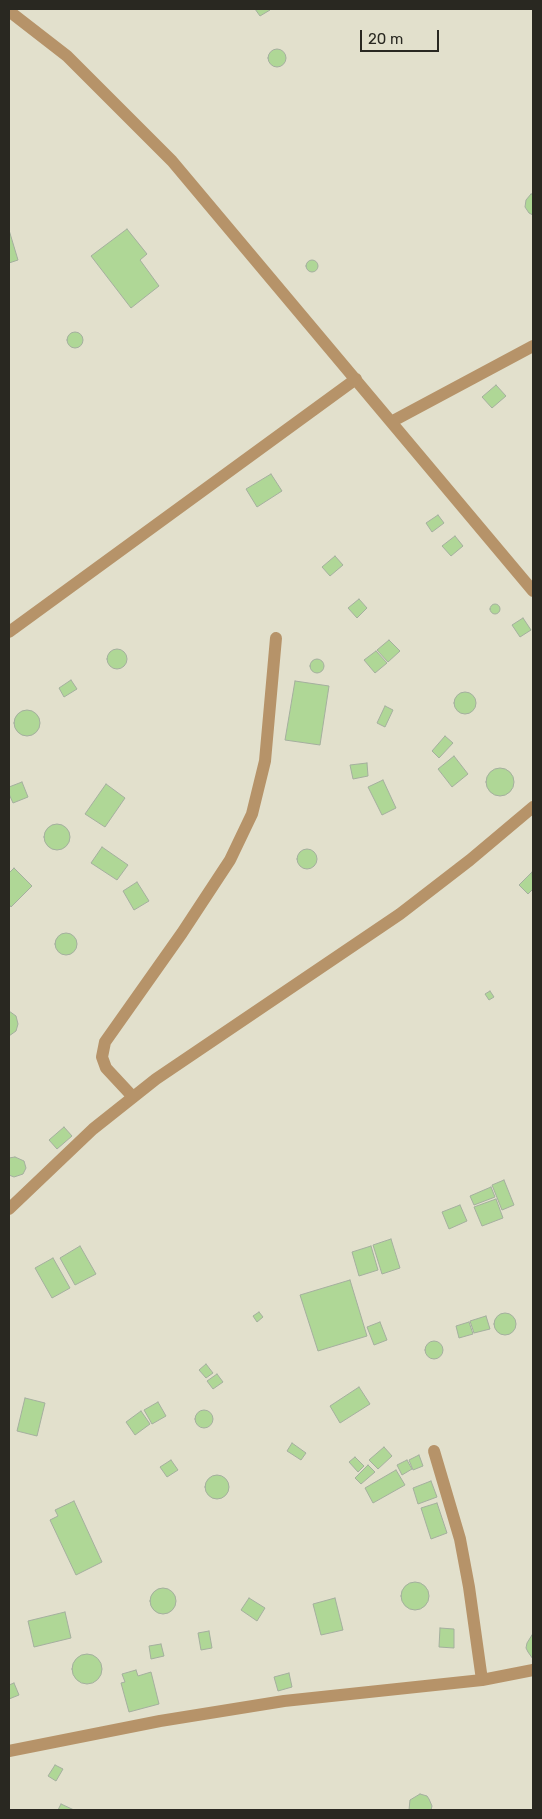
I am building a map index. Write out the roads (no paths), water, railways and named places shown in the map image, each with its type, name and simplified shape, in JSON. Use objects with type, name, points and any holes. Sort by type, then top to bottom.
[{"type":"street","points":[[23,9],[27,25]]},
{"type":"street","points":[[9,11],[67,56],[172,161],[533,591]]},
{"type":"street","points":[[391,422],[533,346]]},
{"type":"street","points":[[9,632],[356,379]]},
{"type":"street","points":[[133,1097],[106,1068],[102,1057],[105,1042],[182,933],[230,860],[252,814],[265,761],[276,638]]},
{"type":"street","points":[[9,1209],[93,1130],[156,1079],[400,914],[470,860],[533,807]]},
{"type":"street","points":[[434,1451],[460,1539],[482,1680]]},
{"type":"street","points":[[9,1751],[160,1721],[284,1701],[482,1680],[533,1670]]}]
